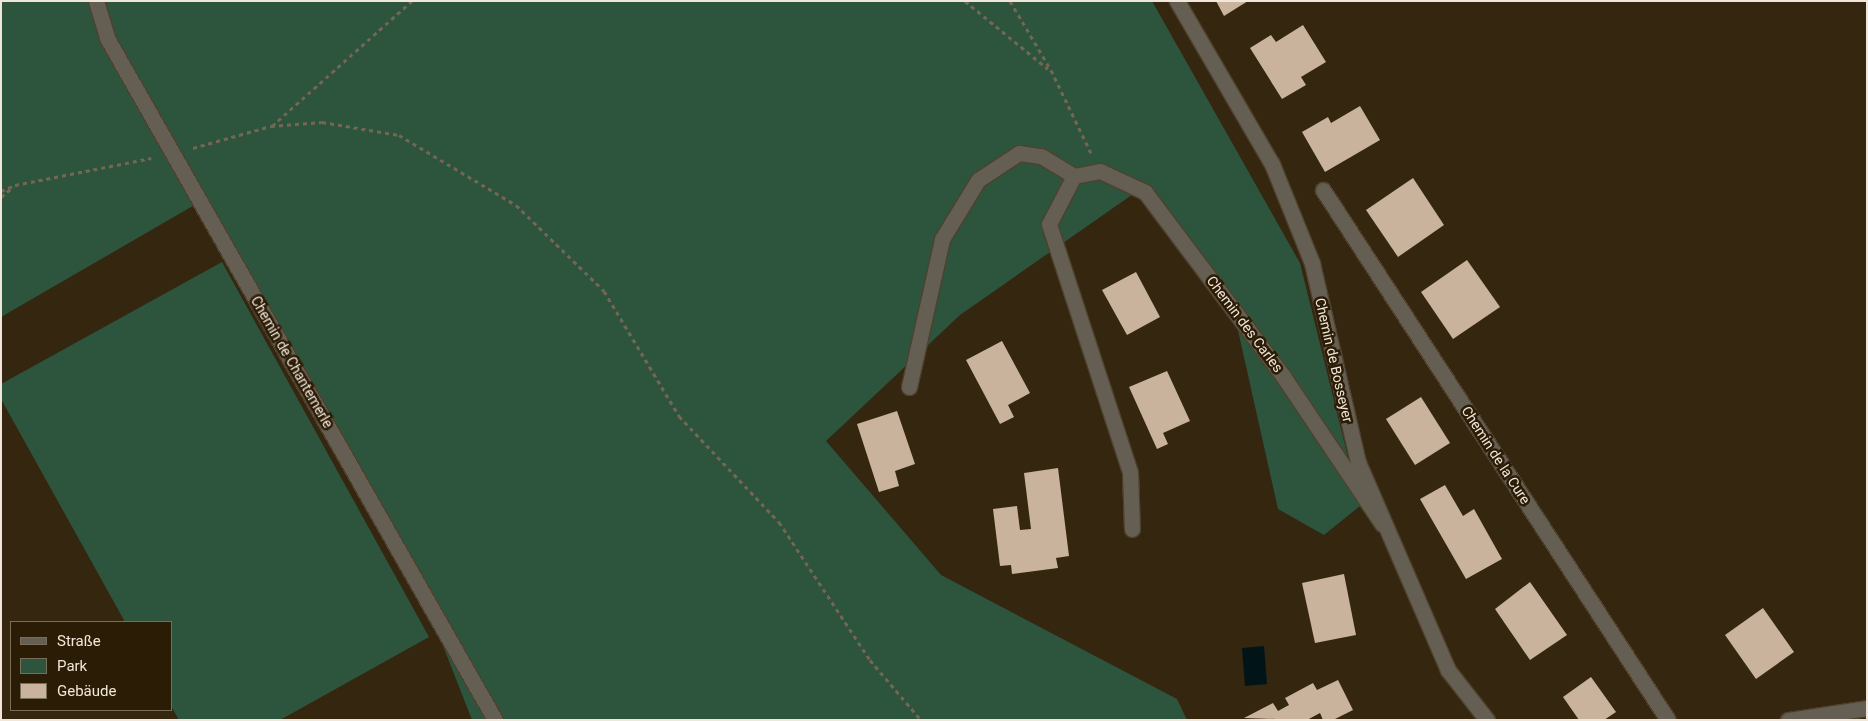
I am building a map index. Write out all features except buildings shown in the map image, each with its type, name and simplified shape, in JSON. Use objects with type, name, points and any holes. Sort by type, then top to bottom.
[{"type":"street","name":"Chemin de Chantemerle","points":[[96,1],[107,38],[495,720]]},
{"type":"street","name":"Chemin de Bosseyer","points":[[1177,1],[1272,164],[1312,263],[1358,462],[1382,524],[1448,670],[1486,720]]},
{"type":"street","points":[[909,387],[942,239],[978,180],[1019,153],[1041,156],[1074,176],[1100,171]]},
{"type":"street","name":"Chemin des Carles","points":[[1100,171],[1145,192],[1283,376],[1382,524]]},
{"type":"street","points":[[1074,176],[1049,224],[1130,472],[1132,529]]},
{"type":"street","name":"Chemin de la Cure","points":[[1323,190],[1668,720]]},
{"type":"street","points":[[1788,720],[1867,708]]},
{"type":"path","points":[[271,126],[412,1]]},
{"type":"path","points":[[965,1],[1051,70]]},
{"type":"path","points":[[1010,1],[1051,70],[1100,171]]},
{"type":"path","points":[[1,191],[15,185],[174,154],[271,126],[322,122],[399,135],[516,205],[604,291],[679,416],[779,522],[870,660],[921,720]]},
{"type":"path","points":[[1,197],[15,185]]},
{"type":"green space","points":[[1,1],[1152,1],[1300,263],[1360,506],[1324,535],[1278,509],[1235,317],[1136,192],[960,315],[826,441],[941,575],[1177,699],[1187,720],[472,720],[438,633],[198,203],[1,317]]},
{"type":"green space","points":[[222,262],[429,637],[280,720],[179,720],[172,708],[172,621],[124,621],[1,399],[1,384]]},
{"type":"shaded area","points":[[1264,646],[1267,684],[1245,686],[1242,648]]}]
